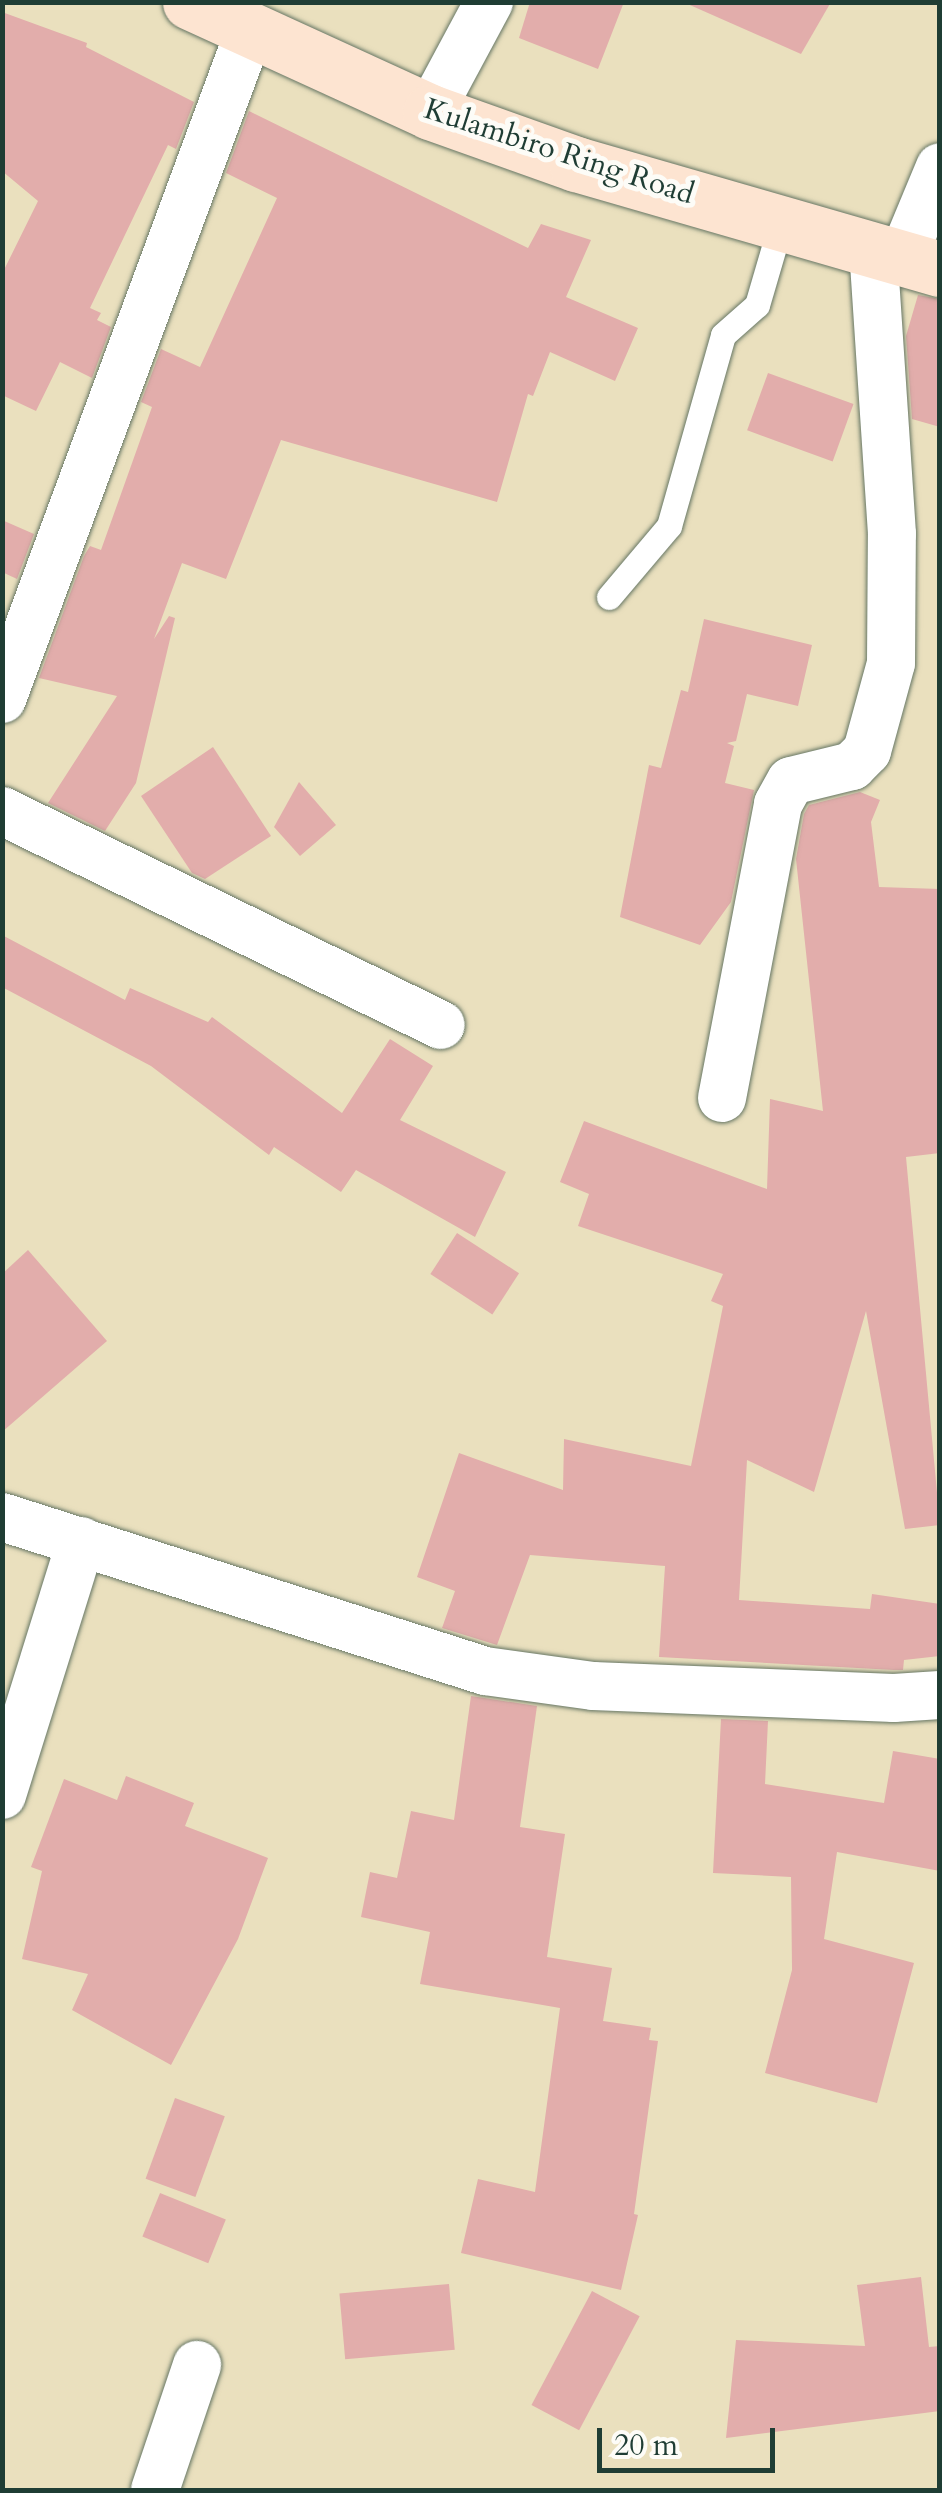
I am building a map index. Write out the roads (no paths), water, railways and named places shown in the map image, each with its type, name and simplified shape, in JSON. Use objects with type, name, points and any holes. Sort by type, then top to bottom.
[{"type":"street","name":"Kulambiro Ring Road","points":[[190,2],[430,112],[576,164],[905,258]]},
{"type":"street","points":[[430,112],[490,2]]},
{"type":"street","points":[[2,699],[250,30]]},
{"type":"street","points":[[722,1098],[778,804],[791,781],[852,766],[867,750],[891,663],[892,534],[905,258],[940,167]]},
{"type":"street","points":[[2,810],[441,1025]]},
{"type":"street","points":[[2,1516],[485,1671],[592,1686],[894,1698],[940,1695]]},
{"type":"street","points":[[2,1795],[82,1541]]},
{"type":"street","points":[[155,2490],[197,2365]]},
{"type":"lane","points":[[609,597],[669,526],[723,336],[757,305],[781,222]]}]
